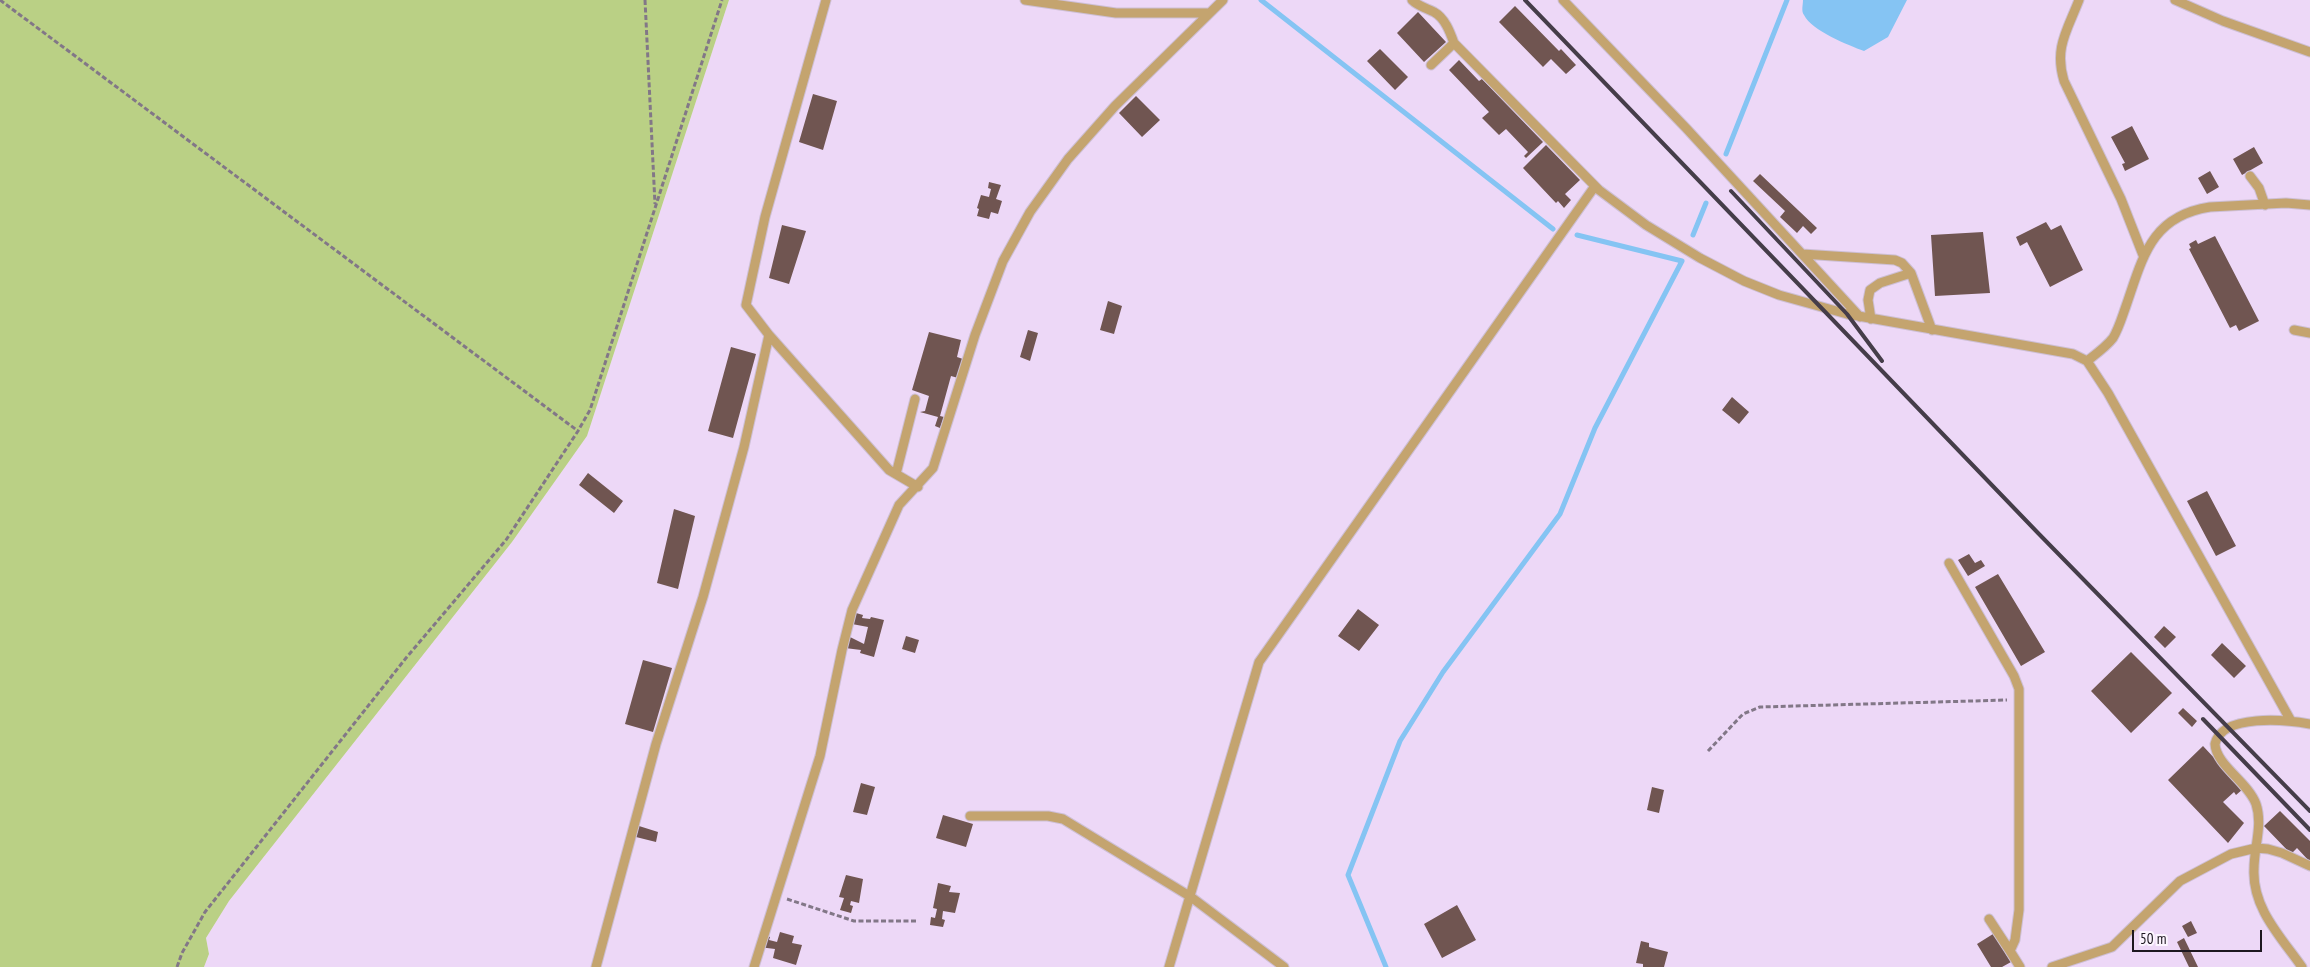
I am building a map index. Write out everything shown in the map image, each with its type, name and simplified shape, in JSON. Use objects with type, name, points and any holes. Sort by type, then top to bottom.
[{"type":"lane","points":[[826,0],[765,217],[746,305],[770,335],[889,470],[918,486]]},
{"type":"lane","points":[[1025,0],[1116,13],[1209,14]]},
{"type":"lane","points":[[754,967],[820,756],[852,610],[899,505],[933,468],[975,335],[1000,270],[1030,212],[1068,159],[1115,106],[1223,0]]},
{"type":"lane","points":[[1412,0],[1416,4],[1437,13],[1449,28],[1454,43],[1595,186],[1646,224],[1700,258],[1779,295],[1860,317],[2073,354],[2087,361],[2108,393],[2291,721]]},
{"type":"lane","points":[[1563,0],[1686,128],[1860,317]]},
{"type":"lane","points":[[2078,0],[2061,48],[2059,64],[2064,81],[2121,199],[2143,255]]},
{"type":"lane","points":[[2175,0],[2310,52]]},
{"type":"lane","points":[[1431,65],[1454,43]]},
{"type":"lane","points":[[2250,176],[2259,188],[2265,205]]},
{"type":"lane","points":[[1170,967],[1255,673],[1265,652],[1595,186]]},
{"type":"lane","points":[[2087,361],[2107,344],[2119,326],[2148,245],[2163,228],[2178,217],[2198,209],[2265,205],[2310,205]]},
{"type":"lane","points":[[1802,254],[1895,260],[1902,263],[1910,273],[1932,330]]},
{"type":"lane","points":[[1871,319],[1868,300],[1870,290],[1880,283],[1910,273]]},
{"type":"lane","points":[[2294,330],[2310,333]]},
{"type":"lane","points":[[596,967],[656,744],[703,597],[744,447],[770,335]]},
{"type":"lane","points":[[896,474],[915,399]]},
{"type":"lane","points":[[1949,563],[2014,676],[2020,700],[2019,910],[2015,940],[2010,951]]},
{"type":"lane","points":[[2302,967],[2266,917],[2260,904],[2254,880],[2259,824],[2256,804],[2248,787],[2218,755],[2215,749],[2216,741],[2228,728],[2244,722],[2291,721],[2310,724]]},
{"type":"lane","points":[[970,816],[1048,816],[1063,819],[1191,897],[1284,967]]},
{"type":"lane","points":[[2052,967],[2112,947],[2180,882],[2232,854],[2256,848],[2282,852],[2310,866]]},
{"type":"lane","points":[[1989,919],[2020,967]]},
{"type":"path","points":[[0,0],[578,431]]},
{"type":"path","points":[[645,0],[656,208]]},
{"type":"path","points":[[177,967],[182,953],[205,912],[406,658],[506,540],[590,410],[722,0]]},
{"type":"path","points":[[1708,751],[1743,714],[1760,707],[2020,700]]},
{"type":"path","points":[[776,895],[854,921],[918,921]]},
{"type":"shaded area","points":[[729,0],[2310,0],[2310,967],[204,967],[209,954],[206,938],[229,901],[512,542],[587,436]]},
{"type":"green space","points":[[0,0],[729,0],[587,436],[512,542],[229,901],[206,938],[209,954],[204,967],[0,967]]},
{"type":"water","points":[[1803,0],[1907,0],[1888,37],[1864,51],[1831,37],[1814,27],[1803,13]]},
{"type":"building","points":[[1515,6],[1559,51],[1561,49],[1576,65],[1566,74],[1551,59],[1543,67],[1499,22]]},
{"type":"building","points":[[1418,12],[1446,42],[1424,62],[1397,33]]},
{"type":"building","points":[[1380,49],[1408,77],[1395,90],[1367,61]]},
{"type":"building","points":[[1459,60],[1479,81],[1482,79],[1543,142],[1526,158],[1524,156],[1528,152],[1506,129],[1499,135],[1482,118],[1489,112],[1449,70]]},
{"type":"building","points":[[813,94],[837,101],[823,150],[799,142]]},
{"type":"building","points":[[1136,96],[1160,120],[1142,137],[1119,113]]},
{"type":"building","points":[[2132,126],[2149,159],[2125,171],[2122,164],[2125,163],[2111,137]]},
{"type":"building","points":[[1546,145],[1580,180],[1565,194],[1571,200],[1564,208],[1558,201],[1556,203],[1523,168]]},
{"type":"building","points":[[2254,147],[2263,163],[2242,175],[2233,159]]},
{"type":"building","points":[[2210,171],[2219,187],[2207,194],[2198,178]]},
{"type":"building","points":[[1760,174],[1817,228],[1811,234],[1803,226],[1797,233],[1780,217],[1785,211],[1753,181]]},
{"type":"building","points":[[989,182],[1001,185],[996,199],[1002,201],[998,214],[991,212],[989,219],[977,216],[979,209],[977,208],[981,195],[989,197],[991,189],[988,188]]},
{"type":"building","points":[[2046,222],[2051,230],[2061,225],[2083,270],[2050,287],[2027,242],[2020,246],[2016,237]]},
{"type":"building","points":[[782,225],[806,231],[789,284],[769,278]]},
{"type":"building","points":[[1983,232],[1990,293],[1935,296],[1931,235]]},
{"type":"building","points":[[2215,236],[2259,321],[2239,331],[2236,325],[2230,328],[2189,249],[2191,248],[2189,244],[2196,240],[2198,244]]},
{"type":"building","points":[[1108,301],[1122,306],[1114,334],[1100,330]]},
{"type":"building","points":[[1028,330],[1038,333],[1030,361],[1020,357]]},
{"type":"building","points":[[929,332],[961,340],[957,357],[963,359],[958,378],[951,376],[940,416],[944,417],[940,428],[935,426],[938,417],[920,412],[925,411],[929,396],[912,390]]},
{"type":"building","points":[[731,347],[756,354],[733,438],[708,431]]},
{"type":"building","points":[[1732,397],[1749,412],[1739,424],[1722,410]]},
{"type":"building","points":[[588,473],[623,501],[614,513],[579,485]]},
{"type":"building","points":[[2207,491],[2236,546],[2216,556],[2187,501]]},
{"type":"building","points":[[674,509],[695,516],[678,589],[657,583]]},
{"type":"building","points":[[1969,554],[1975,563],[1981,560],[1985,566],[1968,576],[1958,560]]},
{"type":"building","points":[[1998,574],[2045,652],[2021,666],[1975,587]]},
{"type":"building","points":[[1358,609],[1379,625],[1359,651],[1338,636]]},
{"type":"building","points":[[856,613],[863,615],[862,618],[870,619],[871,617],[884,620],[874,657],[860,653],[861,650],[845,648],[848,636],[864,644],[868,627],[852,624]]},
{"type":"building","points":[[2164,626],[2176,637],[2165,648],[2154,637]]},
{"type":"building","points":[[906,636],[919,640],[915,653],[902,649]]},
{"type":"building","points":[[2222,643],[2246,666],[2234,678],[2211,655]]},
{"type":"building","points":[[2131,652],[2172,693],[2131,733],[2091,691]]},
{"type":"building","points":[[643,660],[672,668],[653,732],[625,724]]},
{"type":"building","points":[[2183,708],[2197,721],[2192,727],[2178,713]]},
{"type":"building","points":[[2203,746],[2243,789],[2236,795],[2234,792],[2223,802],[2244,823],[2228,843],[2168,780]]},
{"type":"building","points":[[861,783],[875,787],[867,815],[853,812]]},
{"type":"building","points":[[1652,787],[1664,790],[1659,813],[1647,810]]},
{"type":"building","points":[[2280,811],[2310,841],[2310,862],[2297,848],[2291,854],[2264,826]]},
{"type":"building","points":[[943,815],[973,824],[966,847],[936,838]]},
{"type":"building","points":[[639,826],[658,832],[656,842],[636,837]]},
{"type":"building","points":[[846,875],[863,879],[859,903],[851,901],[850,905],[853,906],[851,913],[840,910],[844,898],[839,897]]},
{"type":"building","points":[[938,883],[951,886],[949,892],[960,893],[955,913],[943,911],[942,919],[945,920],[943,927],[930,925],[931,917],[935,918],[937,909],[933,908]]},
{"type":"building","points":[[1457,905],[1476,940],[1442,958],[1424,924]]},
{"type":"building","points":[[2191,921],[2197,933],[2188,937],[2182,926]]},
{"type":"building","points":[[780,932],[794,936],[792,943],[802,945],[796,965],[773,958],[775,949],[759,947],[763,935],[770,937],[769,940],[777,942]]},
{"type":"building","points":[[1993,934],[2011,962],[2002,967],[1991,967],[1977,944]]},
{"type":"building","points":[[2184,938],[2198,967],[2189,967],[2177,942]]},
{"type":"building","points":[[1641,941],[1649,943],[1649,947],[1668,952],[1664,967],[1643,967],[1643,964],[1636,963]]},
{"type":"waterway","points":[[1261,0],[1553,229]]},
{"type":"waterway","points":[[1726,154],[1787,0]]},
{"type":"waterway","points":[[1693,235],[1706,203]]},
{"type":"waterway","points":[[1386,967],[1348,875],[1400,741],[1443,672],[1560,514],[1595,428],[1682,261],[1577,235]]},
{"type":"railway","points":[[1525,0],[2038,533],[2310,811]]},
{"type":"railway","points":[[1731,191],[1847,314],[1882,361]]},
{"type":"railway","points":[[2203,719],[2310,830]]}]
